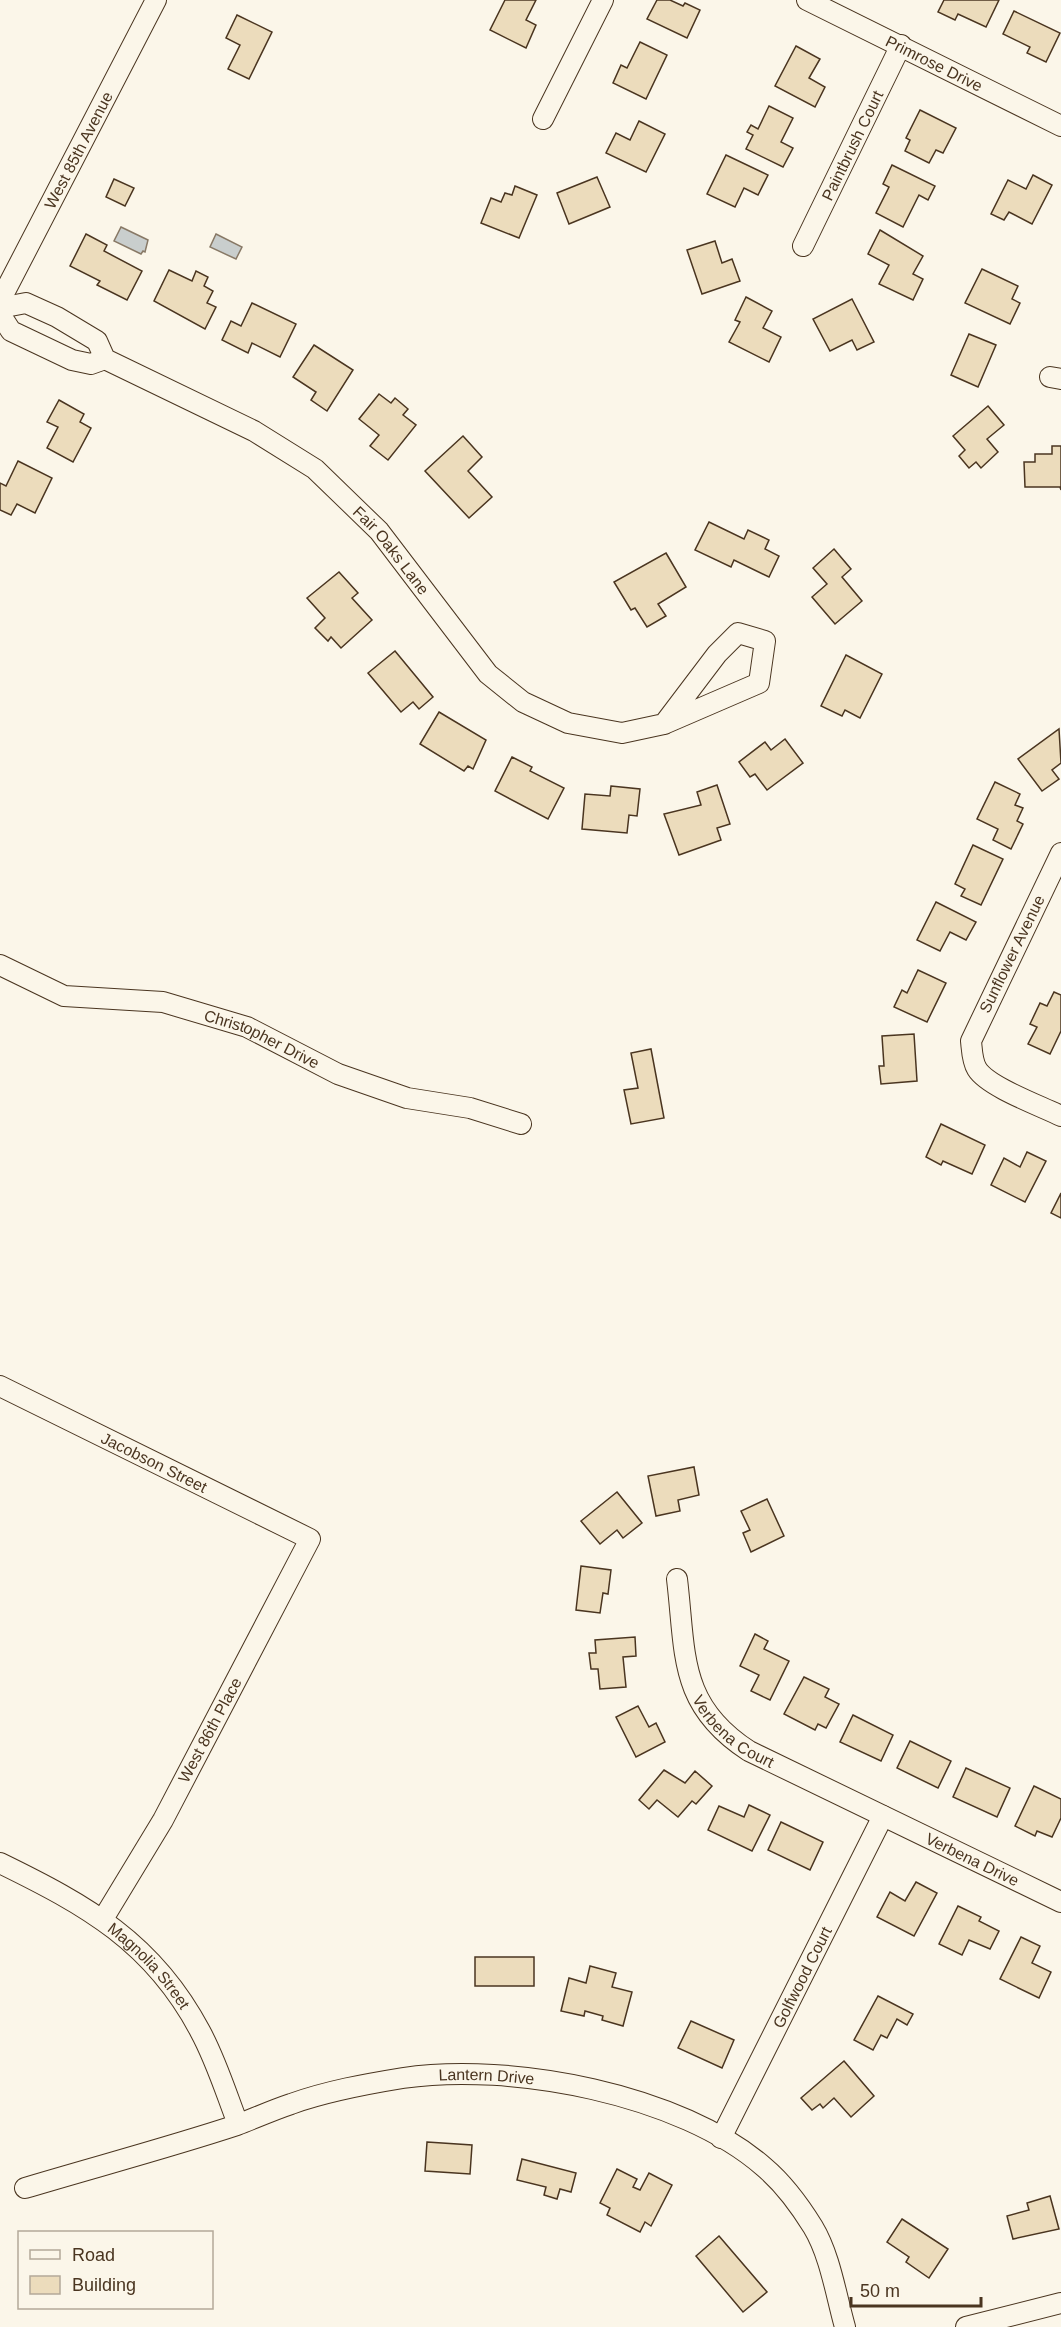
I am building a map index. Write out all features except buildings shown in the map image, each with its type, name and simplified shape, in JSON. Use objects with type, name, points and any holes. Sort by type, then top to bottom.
[{"type":"street","name":"West 85th Avenue","points":[[0,301],[156,0]]},
{"type":"street","points":[[543,119],[603,0]]},
{"type":"street","name":"Primrose Drive","points":[[807,0],[1061,126]]},
{"type":"street","name":"Paintbrush Court","points":[[803,246],[901,45]]},
{"type":"street","name":"Fair Oaks Lane","points":[[0,308],[26,303],[57,317],[97,341],[105,359],[254,431],[315,468],[379,531],[488,674],[523,702],[568,723],[622,733],[664,724],[759,683],[765,641],[738,633],[717,654],[664,724]]},
{"type":"street","name":"Fair Oaks Lane","points":[[0,314],[11,331],[72,360],[91,364],[105,359]]},
{"type":"street","name":"Sunflower Avenue","points":[[1061,854],[976,1025],[971,1041],[972,1057],[977,1070],[988,1080],[1061,1116]]},
{"type":"street","name":"Christopher Drive","points":[[0,965],[64,996],[163,1002],[237,1024],[338,1074],[407,1098],[470,1108],[521,1124]]},
{"type":"street","name":"Jacobson Street","points":[[0,1386],[310,1539]]},
{"type":"street","name":"West 86th Place","points":[[103,1919],[163,1820],[310,1539]]},
{"type":"street","name":"Verbena Court","points":[[677,1579],[686,1666],[698,1700],[712,1720],[749,1751],[883,1816]]},
{"type":"street","name":"Verbena Drive","points":[[883,1816],[1061,1902]]},
{"type":"street","name":"Golfwood Court","points":[[721,2138],[883,1816]]},
{"type":"street","name":"Magnolia Street","points":[[0,1863],[58,1892],[103,1919],[157,1968],[188,2009],[201,2033],[238,2124]]},
{"type":"street","name":"Lantern Drive","points":[[25,2188],[238,2124],[316,2096],[371,2084],[406,2078],[506,2076],[559,2082],[608,2094],[676,2116],[721,2138],[765,2168],[820,2239],[845,2327]]},
{"type":"street","points":[[966,2327],[1061,2303]]},
{"type":"shaded area","points":[[121,227],[148,240],[145,252],[141,254],[114,241]]},
{"type":"shaded area","points":[[216,234],[242,247],[236,259],[210,247]]}]
